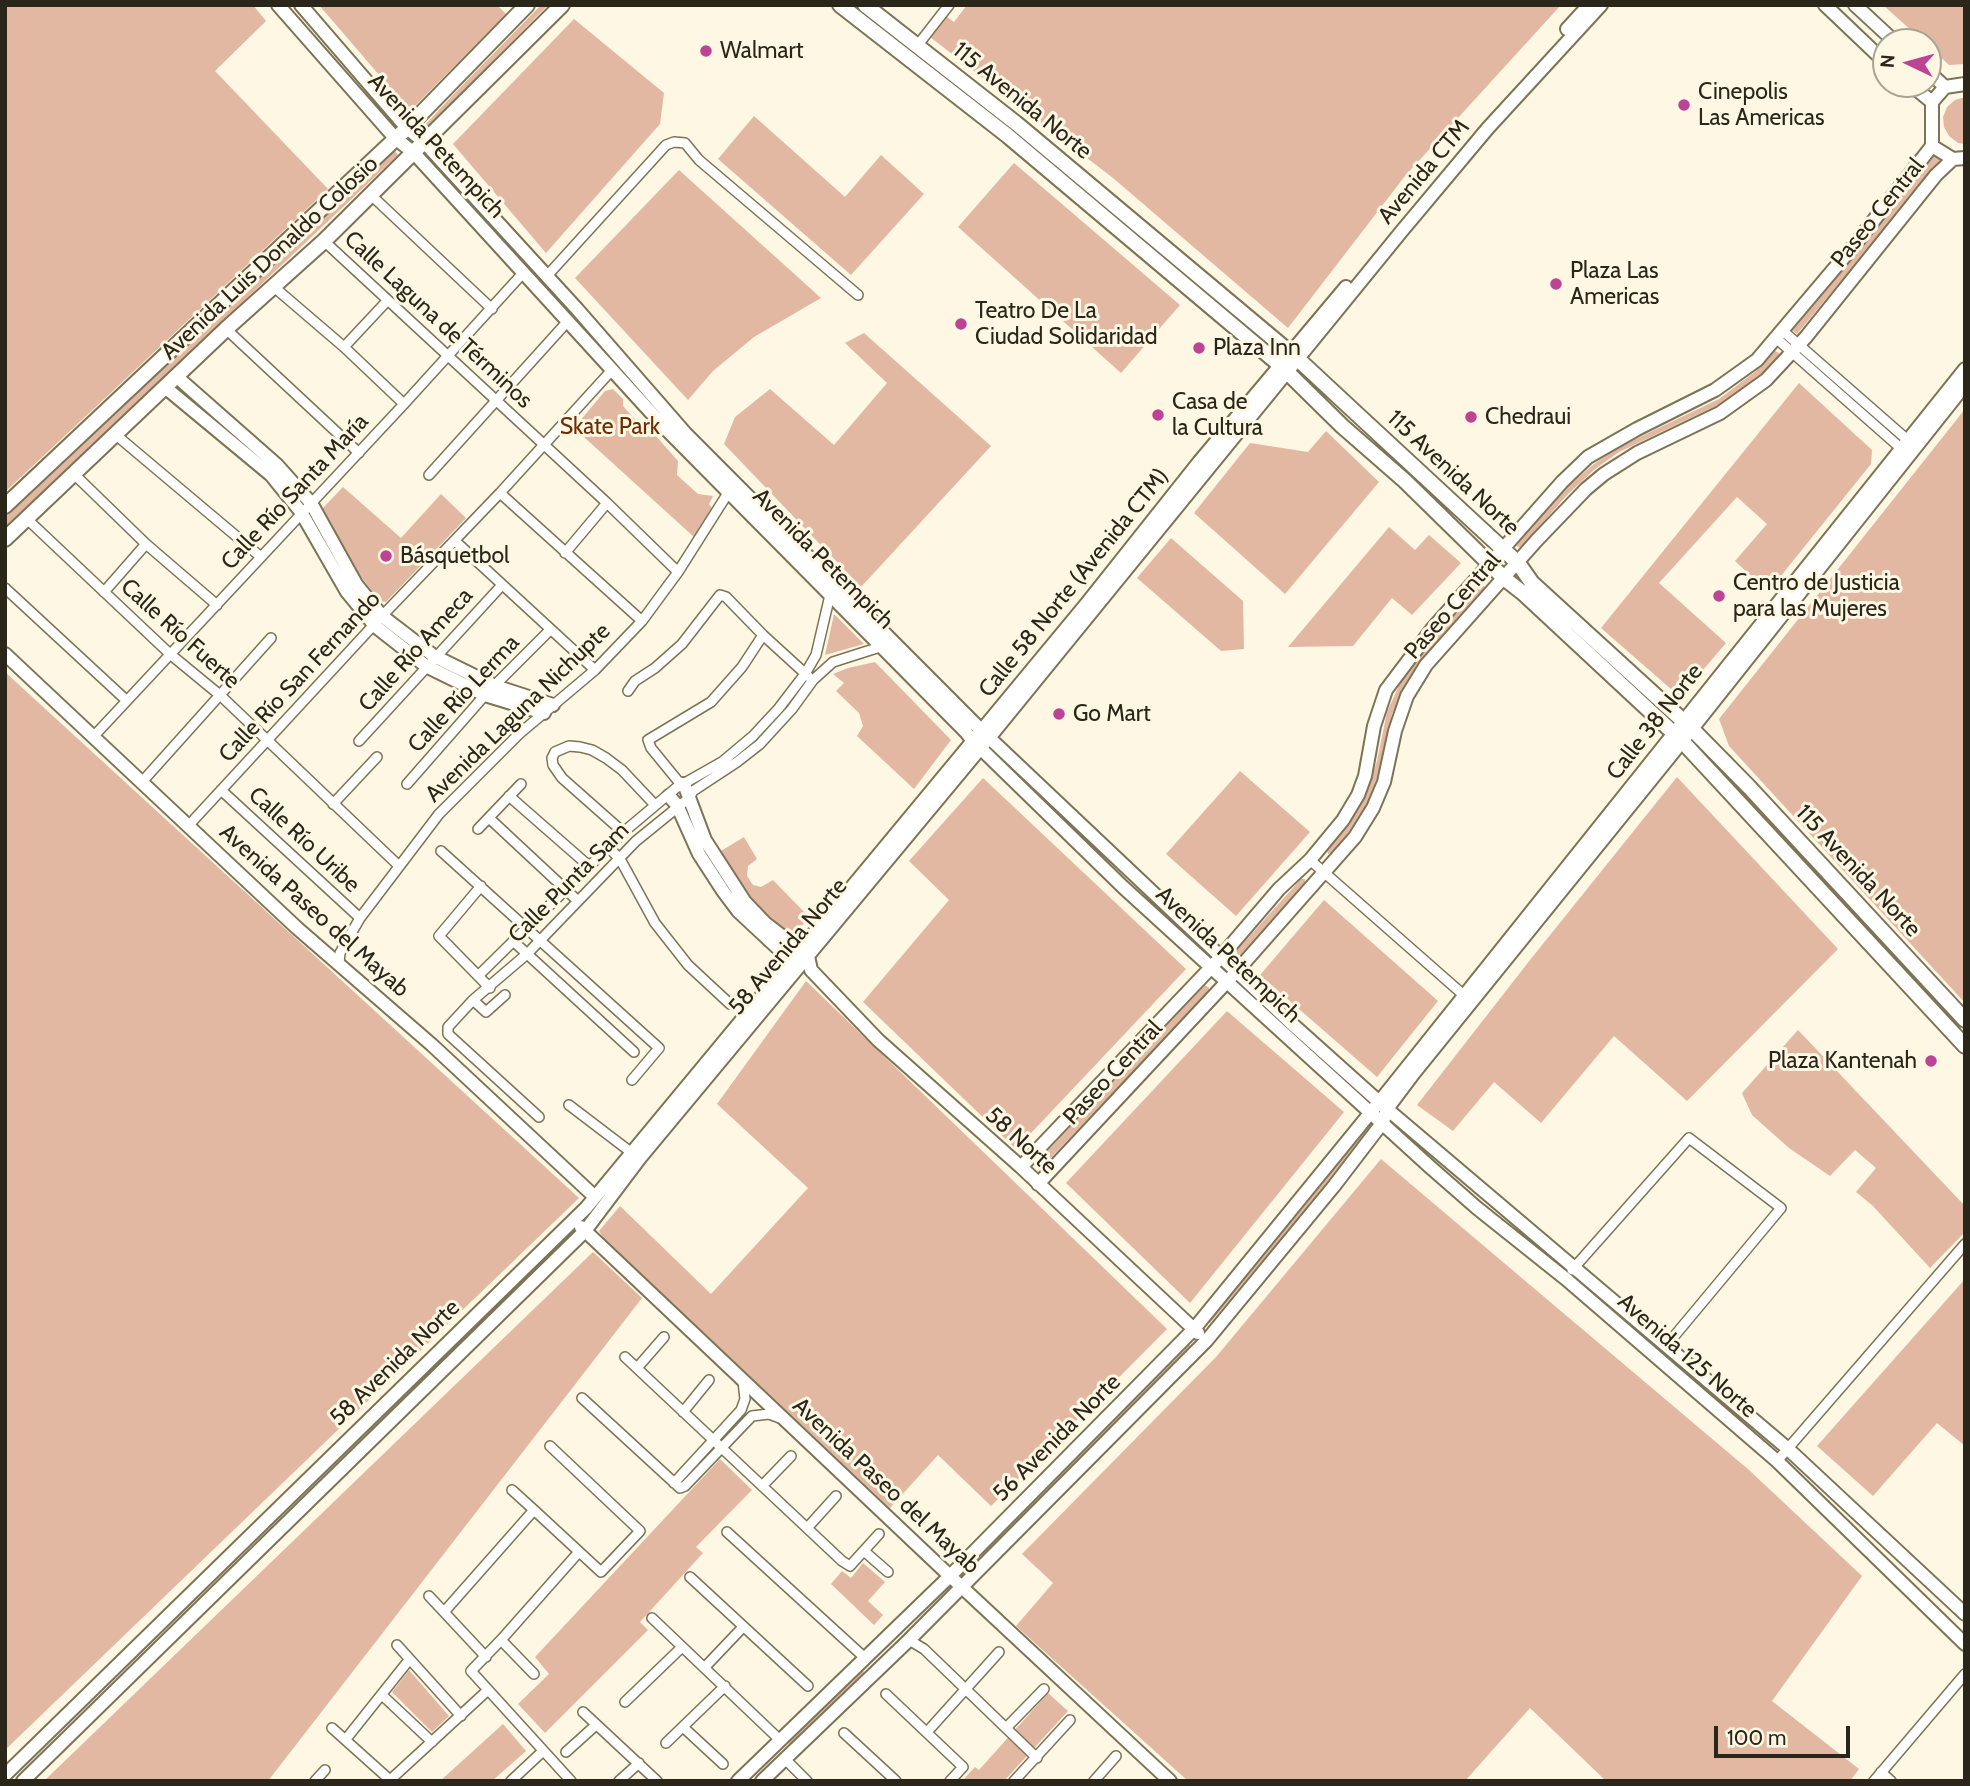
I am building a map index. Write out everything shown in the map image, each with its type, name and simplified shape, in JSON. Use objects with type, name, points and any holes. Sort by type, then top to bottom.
[{"type":"main road","name":"Avenida Petempich","points":[[278,5],[395,138],[420,148],[546,277],[686,433],[980,739],[1215,963],[1384,1105]]},
{"type":"main road","name":"Avenida Petempich","points":[[301,5],[407,128],[420,148],[524,272],[612,370],[728,493],[880,647],[966,732],[980,739]]},
{"type":"main road","name":"Avenida Luis Donaldo Colosio","points":[[5,506],[407,128],[527,5]]},
{"type":"main road","name":"Avenida Luis Donaldo Colosio","points":[[5,540],[324,241],[562,5]]},
{"type":"main road","name":"115 Avenida Norte","points":[[839,5],[1008,136],[1289,363],[1342,426],[1405,481],[1505,579],[1750,788],[1965,1020]]},
{"type":"main road","name":"115 Avenida Norte","points":[[866,5],[1017,124],[1518,564],[1532,583],[1682,731],[1965,1046]]},
{"type":"main road","name":"Avenida CTM","points":[[1289,363],[1482,123],[1589,5]]},
{"type":"main road","name":"Avenida CTM","points":[[1289,363],[1489,128],[1601,5]]},
{"type":"main road","points":[[1825,5],[1872,50]]},
{"type":"main road","points":[[1855,5],[1880,28]]},
{"type":"main road","points":[[1942,84],[1945,87]]},
{"type":"main road","points":[[1959,159],[1932,146],[1932,102],[1945,87],[1965,84]]},
{"type":"main road","points":[[1927,98],[1932,102]]},
{"type":"main road","name":"Paseo Central","points":[[1021,1167],[1215,963],[1279,888],[1310,860],[1343,820],[1358,795],[1365,776],[1374,726],[1386,690],[1432,629],[1562,482],[1588,457],[1636,429],[1715,390],[1756,360],[1780,335],[1932,146]]},
{"type":"main road","name":"Paseo Central","points":[[1038,1184],[1232,977],[1355,837],[1373,808],[1384,782],[1395,731],[1407,696],[1426,665],[1586,489],[1637,453],[1720,413],[1766,380],[1796,348],[1936,174],[1959,159]]},
{"type":"main road","name":"Calle 58 Norte (Avenida CTM)","points":[[980,739],[1289,363]]},
{"type":"main road","name":"Calle 38 Norte","points":[[1384,1105],[1908,448],[1965,369]]},
{"type":"main road","points":[[171,383],[306,508],[379,621],[430,661],[490,690],[548,709]]},
{"type":"main road","name":"Calle 38 Norte","points":[[1908,448],[1965,385]]},
{"type":"main road","name":"Avenida Paseo del Mayab","points":[[5,654],[297,928],[432,1045],[595,1198]]},
{"type":"main road","name":"58 Avenida Norte","points":[[23,1781],[585,1231],[640,1158],[800,966],[804,953],[980,739]]},
{"type":"main road","name":"58 Norte","points":[[684,784],[678,800],[699,854],[741,906],[878,1040],[1021,1167],[1207,1340]]},
{"type":"main road","name":"58 Norte","points":[[741,906],[804,953]]},
{"type":"main road","points":[[800,966],[804,953]]},
{"type":"main road","name":"58 Avenida Norte","points":[[5,1775],[574,1220],[800,966]]},
{"type":"main road","name":"Avenida Petempich","points":[[1232,977],[1370,1111]]},
{"type":"main road","points":[[1920,997],[1932,985]]},
{"type":"main road","name":"56 Avenida Norte","points":[[738,1781],[950,1576],[1194,1329],[1370,1111],[1384,1105],[1383,1122],[1365,1146],[1207,1340],[962,1588],[762,1781]]},
{"type":"main road","name":"Avenida 125 Norte","points":[[1384,1105],[1787,1448],[1965,1614]]},
{"type":"main road","name":"Avenida 125 Norte","points":[[1370,1111],[1477,1208],[1566,1279],[1777,1461],[1965,1644]]},
{"type":"main road","points":[[1365,1146],[1382,1135],[1388,1137],[1419,1164],[1429,1166]]},
{"type":"main road","name":"Avenida Paseo del Mayab","points":[[574,1220],[1170,1781]]},
{"type":"main road","points":[[440,1349],[452,1361]]},
{"type":"main road","points":[[314,1471],[326,1484]]},
{"type":"main road","points":[[189,1595],[202,1606]]},
{"type":"main road","points":[[865,1658],[877,1670]]},
{"type":"main road","points":[[56,1724],[68,1736]]},
{"type":"main road","points":[[777,1743],[785,1759]]},
{"type":"street","points":[[917,46],[949,5]]},
{"type":"street","points":[[546,277],[666,145],[674,142],[685,143],[699,160],[858,295]]},
{"type":"street","points":[[371,195],[492,309]]},
{"type":"street","name":"Calle Laguna de Términos","points":[[324,241],[678,572]]},
{"type":"street","name":"Calle Río Santa María","points":[[93,737],[524,272]]},
{"type":"street","points":[[274,287],[344,347],[404,404]]},
{"type":"street","points":[[344,347],[387,301]]},
{"type":"street","points":[[429,475],[568,321]]},
{"type":"street","points":[[226,330],[359,453]]},
{"type":"street","points":[[1780,335],[1908,448]]},
{"type":"street","name":"Calle Río San Fernando","points":[[188,826],[456,541],[612,370]]},
{"type":"street","points":[[116,435],[261,557]]},
{"type":"street","points":[[74,474],[146,544],[217,605]]},
{"type":"street","points":[[500,493],[642,621]]},
{"type":"street","name":"Avenida Laguna Nichupte","points":[[339,963],[340,953],[360,918],[439,814],[493,758],[595,670],[642,621],[678,572],[728,493]]},
{"type":"street","points":[[565,553],[607,503]]},
{"type":"street","name":"Calle Río Fuerte","points":[[27,519],[170,654],[268,740],[398,865]]},
{"type":"street","points":[[456,541],[595,670]]},
{"type":"street","points":[[104,592],[146,544]]},
{"type":"street","name":"Calle Río Ameca","points":[[359,741],[502,585]]},
{"type":"street","points":[[5,588],[126,700]]},
{"type":"street","points":[[628,691],[635,681],[655,668],[682,643],[720,595],[726,597],[809,677]]},
{"type":"street","name":"Calle Punta Sam","points":[[539,1117],[448,1034],[448,1027],[473,1000],[491,988],[527,954],[678,800],[760,744],[792,709],[809,677],[830,595]]},
{"type":"street","name":"Calle Río Lerma","points":[[407,784],[490,690],[550,630]]},
{"type":"street","points":[[684,784],[678,781],[651,748],[649,740],[701,709],[724,689],[763,635]]},
{"type":"street","points":[[141,783],[271,638]]},
{"type":"street","name":"Calle Punta Sam","points":[[684,784],[722,762],[753,736],[809,677],[833,662],[880,647]]},
{"type":"street","points":[[623,832],[562,778],[553,765],[555,752],[569,746],[592,750],[622,770],[655,805]]},
{"type":"street","points":[[333,804],[377,757]]},
{"type":"street","points":[[478,829],[521,784]]},
{"type":"street","name":"Calle Río Uribe","points":[[221,790],[360,918]]},
{"type":"street","points":[[509,796],[589,866]]},
{"type":"street","name":"Calle Punta Sam","points":[[478,976],[623,832],[655,805],[678,800]]},
{"type":"street","points":[[489,818],[578,901]]},
{"type":"street","points":[[608,847],[620,859],[655,923],[688,965],[730,1004]]},
{"type":"street","points":[[440,850],[659,1048],[632,1080]]},
{"type":"street","points":[[1310,860],[1467,999]]},
{"type":"street","points":[[481,886],[439,936],[491,988]]},
{"type":"street","points":[[513,941],[634,1052]]},
{"type":"street","points":[[473,1000],[486,1012],[505,995]]},
{"type":"street","points":[[569,1105],[632,1153]]},
{"type":"street","points":[[1566,1279],[1689,1138],[1781,1208],[1667,1346]]},
{"type":"street","points":[[1777,1461],[1965,1244]]},
{"type":"street","points":[[636,1368],[664,1337]]},
{"type":"street","points":[[625,1357],[842,1561],[850,1566],[879,1534]]},
{"type":"street","points":[[683,1412],[709,1380]]},
{"type":"street","points":[[740,1420],[744,1399],[743,1381]]},
{"type":"street","points":[[582,1398],[674,1483],[740,1420],[769,1414],[785,1419]]},
{"type":"street","points":[[512,1490],[601,1572],[640,1531],[550,1446]]},
{"type":"street","points":[[762,1486],[791,1456]]},
{"type":"street","points":[[808,1527],[836,1496]]},
{"type":"street","points":[[444,1612],[534,1510]]},
{"type":"street","points":[[727,1532],[865,1658]]},
{"type":"street","points":[[864,1551],[888,1572]]},
{"type":"street","points":[[571,1781],[471,1671],[578,1553]]},
{"type":"street","points":[[690,1577],[808,1686]]},
{"type":"street","points":[[429,1596],[486,1657]]},
{"type":"street","points":[[652,1619],[725,1686],[777,1743]]},
{"type":"street","points":[[705,1667],[743,1627]]},
{"type":"street","points":[[501,1640],[534,1674]]},
{"type":"street","points":[[909,1640],[924,1649],[1037,1758]]},
{"type":"street","points":[[397,1645],[461,1716]]},
{"type":"street","points":[[625,1702],[681,1648]]},
{"type":"street","points":[[927,1732],[999,1652]]},
{"type":"street","points":[[346,1739],[409,1660]]},
{"type":"street","points":[[1874,1781],[1965,1674]]},
{"type":"street","points":[[666,1743],[725,1686]]},
{"type":"street","points":[[1006,1728],[1044,1689]]},
{"type":"street","points":[[332,1728],[390,1781],[488,1690]]},
{"type":"street","points":[[886,1694],[963,1767],[950,1781]]},
{"type":"street","points":[[382,1695],[432,1742]]},
{"type":"street","points":[[583,1712],[657,1781]]},
{"type":"street","points":[[1014,1781],[1070,1720]]},
{"type":"street","points":[[566,1752],[596,1725]]},
{"type":"street","points":[[683,1727],[723,1764]]},
{"type":"street","points":[[844,1732],[896,1781]]},
{"type":"street","points":[[514,1780],[543,1751]]},
{"type":"street","points":[[1094,1781],[1116,1756]]},
{"type":"street","points":[[785,1759],[807,1781]]},
{"type":"street","points":[[619,1781],[639,1763]]},
{"type":"street","points":[[315,1781],[325,1770]]},
{"type":"street","points":[[1881,1772],[1891,1781]]},
{"type":"green space","points":[[5,5],[253,5],[266,21],[215,71],[328,189],[5,492]]},
{"type":"green space","points":[[319,5],[497,5],[506,14],[410,111]]},
{"type":"green space","points":[[541,5],[548,5],[425,128],[450,98]]},
{"type":"green space","points":[[967,5],[1561,5],[1405,176],[1288,328],[1113,178],[930,37],[946,16],[954,22]]},
{"type":"green space","points":[[1883,5],[1965,5],[1965,64],[1949,65],[1942,59],[1942,28],[1908,28]]},
{"type":"green space","points":[[574,19],[664,93],[660,124],[546,253],[453,144]]},
{"type":"green space","points":[[1965,97],[1965,144],[1958,143],[1949,136],[1943,117],[1947,107],[1955,100]]},
{"type":"green space","points":[[754,116],[845,197],[881,155],[924,194],[851,275],[718,159]]},
{"type":"green space","points":[[393,148],[398,155],[5,527],[5,514],[255,283]]},
{"type":"green space","points":[[1935,155],[1941,160],[1797,334],[1792,330]]},
{"type":"green space","points":[[1014,163],[1180,305],[1121,373],[958,227]]},
{"type":"green space","points":[[679,170],[821,298],[754,337],[713,371],[688,400],[575,278]]},
{"type":"green space","points":[[864,333],[991,446],[861,587],[724,444],[735,417],[770,389],[834,445],[887,383],[845,343]]},
{"type":"green space","points":[[1775,351],[1779,356],[1759,376],[1720,404],[1619,452],[1595,469],[1566,496],[1521,548],[1516,546],[1536,519],[1594,464],[1617,448],[1719,399],[1756,371]]},
{"type":"green space","points":[[1799,383],[1872,450],[1871,464],[1768,592],[1735,561],[1767,524],[1737,497],[1659,583],[1726,643],[1680,697],[1601,628]]},
{"type":"green space","name":"Skate Park","points":[[613,389],[623,399],[623,406],[650,436],[656,436],[678,461],[677,475],[698,494],[713,496],[709,504],[712,508],[694,537],[574,428],[605,391]]},
{"type":"green space","points":[[1965,409],[1965,1003],[1729,746],[1719,719]]},
{"type":"green space","points":[[1326,431],[1379,482],[1285,594],[1194,513],[1250,443],[1308,452]]},
{"type":"green space","points":[[343,487],[401,538],[441,494],[466,518],[386,602],[380,601],[358,573],[320,511]]},
{"type":"green space","points":[[1389,527],[1415,550],[1429,535],[1461,563],[1412,615],[1392,598],[1353,646],[1288,647]]},
{"type":"green space","points":[[1171,538],[1243,601],[1244,649],[1221,651],[1137,578]]},
{"type":"green space","points":[[1484,586],[1484,593],[1423,658],[1407,682],[1392,714],[1382,763],[1368,803],[1346,836],[1332,853],[1328,854],[1327,849],[1363,800],[1377,761],[1387,712],[1402,679],[1435,636]]},
{"type":"green space","points":[[834,614],[864,644],[825,655]]},
{"type":"green space","points":[[875,662],[951,740],[914,789],[857,736],[863,726],[859,713],[836,691],[844,683],[833,674]]},
{"type":"green space","points":[[5,672],[579,1198],[5,1750]]},
{"type":"green space","points":[[1695,744],[1923,986],[1921,989]]},
{"type":"green space","points":[[1240,771],[1310,832],[1236,916],[1166,854]]},
{"type":"green space","points":[[1677,777],[1838,949],[1687,1101],[1614,1036],[1541,1123],[1494,1082],[1453,1131],[1417,1105]]},
{"type":"green space","points":[[983,778],[1186,969],[1016,1149],[863,1002],[949,900],[909,861]]},
{"type":"green space","points":[[744,837],[757,859],[748,866],[747,876],[753,885],[761,887],[773,880],[809,917],[793,937],[788,937],[760,911],[716,854]]},
{"type":"green space","points":[[1301,879],[1305,879],[1305,883],[1242,955],[1237,955],[1237,950]]},
{"type":"green space","points":[[1324,900],[1438,1001],[1377,1077],[1260,975]]},
{"type":"green space","points":[[806,981],[1167,1329],[991,1506],[938,1455],[890,1508],[604,1239],[599,1231],[620,1206],[711,1294],[808,1188],[717,1104]]},
{"type":"green space","points":[[1205,985],[1209,992],[1042,1167],[1036,1166],[1036,1163]]},
{"type":"green space","points":[[1227,1011],[1344,1112],[1190,1303],[1066,1183]]},
{"type":"green space","points":[[1798,1030],[1965,1206],[1965,1232],[1930,1268],[1873,1206],[1856,1192],[1876,1168],[1855,1150],[1830,1176],[1789,1148],[1752,1115],[1742,1093]]},
{"type":"green space","points":[[1365,1131],[1368,1133],[1364,1138],[1208,1323]]},
{"type":"green space","points":[[1381,1159],[1749,1470],[1862,1576],[1772,1701],[1859,1769],[1850,1781],[1606,1781],[1530,1708],[1465,1781],[1188,1781],[1016,1626],[1053,1583],[1022,1554],[1216,1357]]},
{"type":"green space","points":[[593,1252],[642,1298],[268,1781],[44,1781]]},
{"type":"green space","points":[[1965,1279],[1965,1446],[1937,1423],[1873,1496],[1817,1446]]},
{"type":"green space","points":[[1188,1344],[1191,1346],[983,1557],[980,1553]]},
{"type":"green space","points":[[720,1459],[752,1490],[696,1547],[703,1553],[640,1622],[648,1630],[545,1733],[518,1704],[549,1674],[535,1657]]},
{"type":"green space","points":[[863,1563],[885,1582],[868,1601],[883,1615],[874,1625],[831,1584],[842,1571],[851,1578]]},
{"type":"green space","points":[[409,1670],[449,1716],[432,1732],[392,1692]]},
{"type":"green space","points":[[862,1670],[862,1676],[789,1745],[788,1739]]},
{"type":"green space","points":[[1048,1693],[1068,1711],[1004,1781],[962,1781],[975,1767],[979,1770]]},
{"type":"green space","points":[[503,1724],[526,1751],[492,1781],[440,1781]]},
{"type":"place","name":"Walmart","points":[[706,51]]},
{"type":"place","name":"Cinepolis Las Americas","points":[[1684,105]]},
{"type":"place","name":"Plaza Las Americas","points":[[1556,284]]},
{"type":"place","name":"Teatro De La Ciudad Solidaridad","points":[[961,324]]},
{"type":"place","name":"Plaza Inn","points":[[1199,348]]},
{"type":"place","name":"Casa de la Cultura","points":[[1158,415]]},
{"type":"place","name":"Chedraui","points":[[1471,417]]},
{"type":"place","name":"Básquetbol","points":[[386,556]]},
{"type":"place","name":"Centro de Justicia para las Mujeres","points":[[1719,596]]},
{"type":"place","name":"Go Mart","points":[[1059,714]]},
{"type":"place","name":"Plaza Kantenah","points":[[1931,1061]]}]
